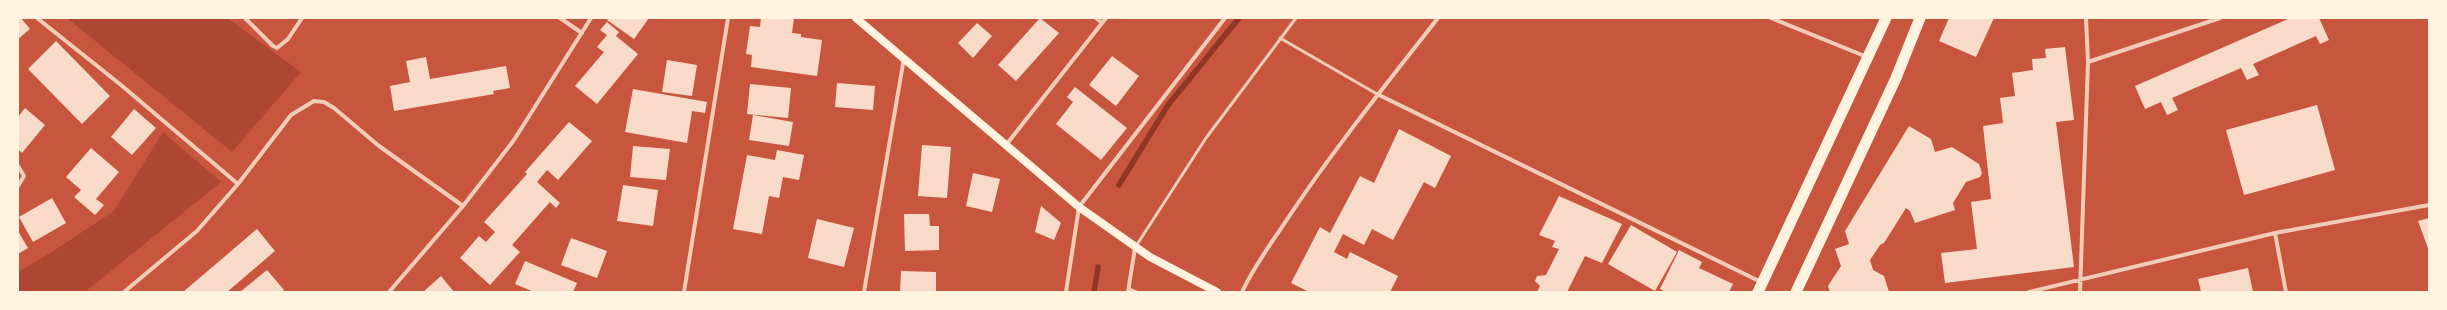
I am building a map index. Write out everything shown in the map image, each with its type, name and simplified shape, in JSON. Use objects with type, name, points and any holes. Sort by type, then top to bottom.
[{"type":"highway","points":[[1760,287],[1869,58],[1886,18]]},
{"type":"highway","points":[[1796,292],[1896,78],[1920,18]]},
{"type":"main road","points":[[856,18],[1080,207],[1135,248],[1217,292]]},
{"type":"street","points":[[37,18],[121,85],[238,184]]},
{"type":"street","points":[[245,18],[275,47],[282,45],[291,35],[302,18]]},
{"type":"street","points":[[560,18],[582,33]]},
{"type":"street","points":[[389,292],[463,206],[514,140],[591,18]]},
{"type":"street","points":[[684,292],[728,18]]},
{"type":"street","points":[[1096,18],[1102,23]]},
{"type":"street","points":[[1006,146],[1106,18]]},
{"type":"street","points":[[1066,292],[1080,207],[1225,18]]},
{"type":"street","points":[[1242,292],[1304,195],[1377,94],[1438,18]]},
{"type":"street","points":[[1771,18],[1869,58]]},
{"type":"street","points":[[2080,292],[2088,62],[2086,18]]},
{"type":"street","points":[[2088,62],[2220,18]]},
{"type":"street","points":[[864,292],[904,58]]},
{"type":"street","points":[[1377,94],[1760,287]]},
{"type":"street","points":[[124,292],[197,231],[238,184],[291,115],[314,101],[324,102],[334,108],[379,146],[463,206]]},
{"type":"street","points":[[18,166],[24,176],[18,186]]},
{"type":"street","points":[[2029,292],[2275,233],[2429,205]]},
{"type":"street","points":[[2275,233],[2286,292]]},
{"type":"street","points":[[1129,290],[1135,248]]},
{"type":"lane","points":[[1135,248],[1206,138],[1296,18]]},
{"type":"lane","points":[[1280,38],[1377,94]]},
{"type":"lane","points":[[1129,290],[1136,292]]},
{"type":"shaded area","points":[[67,18],[227,18],[301,72],[232,152]]},
{"type":"shaded area","points":[[163,132],[221,182],[85,292],[18,292],[18,272],[52,252],[114,211]]},
{"type":"building","points":[[18,18],[21,18],[30,29],[18,39]]},
{"type":"building","points":[[609,18],[649,18],[634,39],[607,20]]},
{"type":"building","points":[[761,18],[794,18],[792,33],[801,34],[801,37],[822,40],[817,76],[751,67],[752,55],[746,54],[750,26],[760,27]]},
{"type":"building","points":[[1040,18],[1059,33],[1016,81],[998,65]]},
{"type":"building","points":[[1949,18],[1994,18],[1976,57],[1939,41]]},
{"type":"building","points":[[2290,18],[2319,18],[2329,40],[2320,44],[2316,36],[2253,64],[2259,75],[2247,80],[2241,68],[2172,98],[2178,110],[2167,115],[2161,102],[2145,109],[2135,86]]},
{"type":"building","points":[[607,22],[619,32],[616,36],[638,54],[597,104],[575,86],[604,52],[597,47],[607,35],[600,30]]},
{"type":"building","points":[[977,23],[992,36],[973,58],[958,43]]},
{"type":"building","points":[[56,41],[110,96],[82,124],[28,69]]},
{"type":"building","points":[[2065,47],[2074,120],[2056,122],[2074,267],[1945,283],[1941,253],[1977,249],[1971,202],[1991,199],[1983,126],[2003,123],[2000,98],[2015,96],[2012,73],[2033,70],[2032,59],[2046,58],[2045,49]]},
{"type":"building","points":[[1112,56],[1139,76],[1116,106],[1089,85]]},
{"type":"building","points":[[426,57],[430,79],[506,66],[510,88],[493,91],[494,94],[394,111],[390,86],[410,82],[406,61]]},
{"type":"building","points":[[667,60],[697,65],[692,96],[662,92]]},
{"type":"building","points":[[837,83],[875,86],[873,110],[835,107]]},
{"type":"building","points":[[750,84],[791,88],[788,118],[747,114]]},
{"type":"building","points":[[1075,87],[1127,128],[1101,160],[1056,124],[1073,102],[1067,97]]},
{"type":"building","points":[[633,89],[707,102],[705,113],[692,111],[687,143],[625,132]]},
{"type":"building","points":[[2317,105],[2335,170],[2244,195],[2226,130]]},
{"type":"building","points":[[25,108],[45,125],[22,153],[18,149],[18,117]]},
{"type":"building","points":[[134,109],[156,128],[132,155],[111,137]]},
{"type":"building","points":[[753,115],[793,122],[789,146],[749,140]]},
{"type":"building","points":[[569,122],[592,141],[558,180],[547,170],[537,182],[560,203],[556,208],[550,202],[512,245],[520,252],[490,285],[460,258],[479,236],[486,242],[495,232],[484,222],[527,174],[525,172]]},
{"type":"building","points":[[1909,126],[1931,139],[1935,152],[1952,147],[1979,164],[1982,173],[1980,177],[1966,182],[1953,203],[1955,210],[1915,223],[1910,211],[1906,208],[1884,243],[1880,245],[1870,260],[1873,270],[1884,276],[1889,292],[1830,292],[1828,286],[1841,266],[1835,249],[1849,244],[1845,231]]},
{"type":"building","points":[[1399,129],[1451,156],[1435,188],[1424,182],[1393,240],[1372,229],[1364,245],[1343,234],[1334,252],[1347,259],[1350,252],[1398,276],[1390,292],[1309,292],[1291,283],[1320,227],[1330,233],[1360,176],[1374,183]]},
{"type":"building","points":[[922,145],[951,147],[947,198],[918,196]]},
{"type":"building","points":[[633,146],[670,149],[666,180],[630,177]]},
{"type":"building","points":[[91,148],[119,172],[96,199],[104,205],[95,215],[74,197],[81,190],[66,177]]},
{"type":"building","points":[[777,150],[804,155],[799,180],[783,177],[779,198],[769,196],[762,234],[733,229],[747,155],[775,160]]},
{"type":"building","points":[[973,173],[1000,179],[992,212],[966,206]]},
{"type":"building","points":[[623,185],[658,190],[653,226],[617,221]]},
{"type":"building","points":[[1559,196],[1622,224],[1602,263],[1585,256],[1567,292],[1537,292],[1540,286],[1535,281],[1537,276],[1546,275],[1559,249],[1552,247],[1555,241],[1539,235]]},
{"type":"building","points":[[52,198],[66,223],[33,242],[19,217]]},
{"type":"building","points":[[1041,206],[1061,223],[1054,240],[1035,232]]},
{"type":"building","points":[[904,214],[929,214],[930,226],[939,226],[939,250],[905,251]]},
{"type":"building","points":[[2429,218],[2429,251],[2418,221]]},
{"type":"building","points":[[817,219],[854,228],[844,267],[808,258]]},
{"type":"building","points":[[1631,225],[1677,252],[1655,291],[1608,264]]},
{"type":"building","points":[[257,229],[275,251],[227,292],[183,292]]},
{"type":"building","points":[[18,231],[28,248],[18,254]]},
{"type":"building","points":[[571,238],[607,251],[597,278],[561,265]]},
{"type":"building","points":[[1679,250],[1702,262],[1699,268],[1733,284],[1729,292],[1666,292],[1660,289]]},
{"type":"building","points":[[525,261],[577,283],[573,292],[534,292],[515,284]]},
{"type":"building","points":[[2248,268],[2253,292],[2201,292],[2198,279]]},
{"type":"building","points":[[267,270],[284,290],[282,292],[240,292]]},
{"type":"building","points":[[901,271],[936,272],[936,292],[900,292]]},
{"type":"building","points":[[441,276],[454,292],[423,292]]},
{"type":"waterway","points":[[1119,185],[1168,105],[1239,18]]},
{"type":"waterway","points":[[1094,292],[1098,267]]}]
